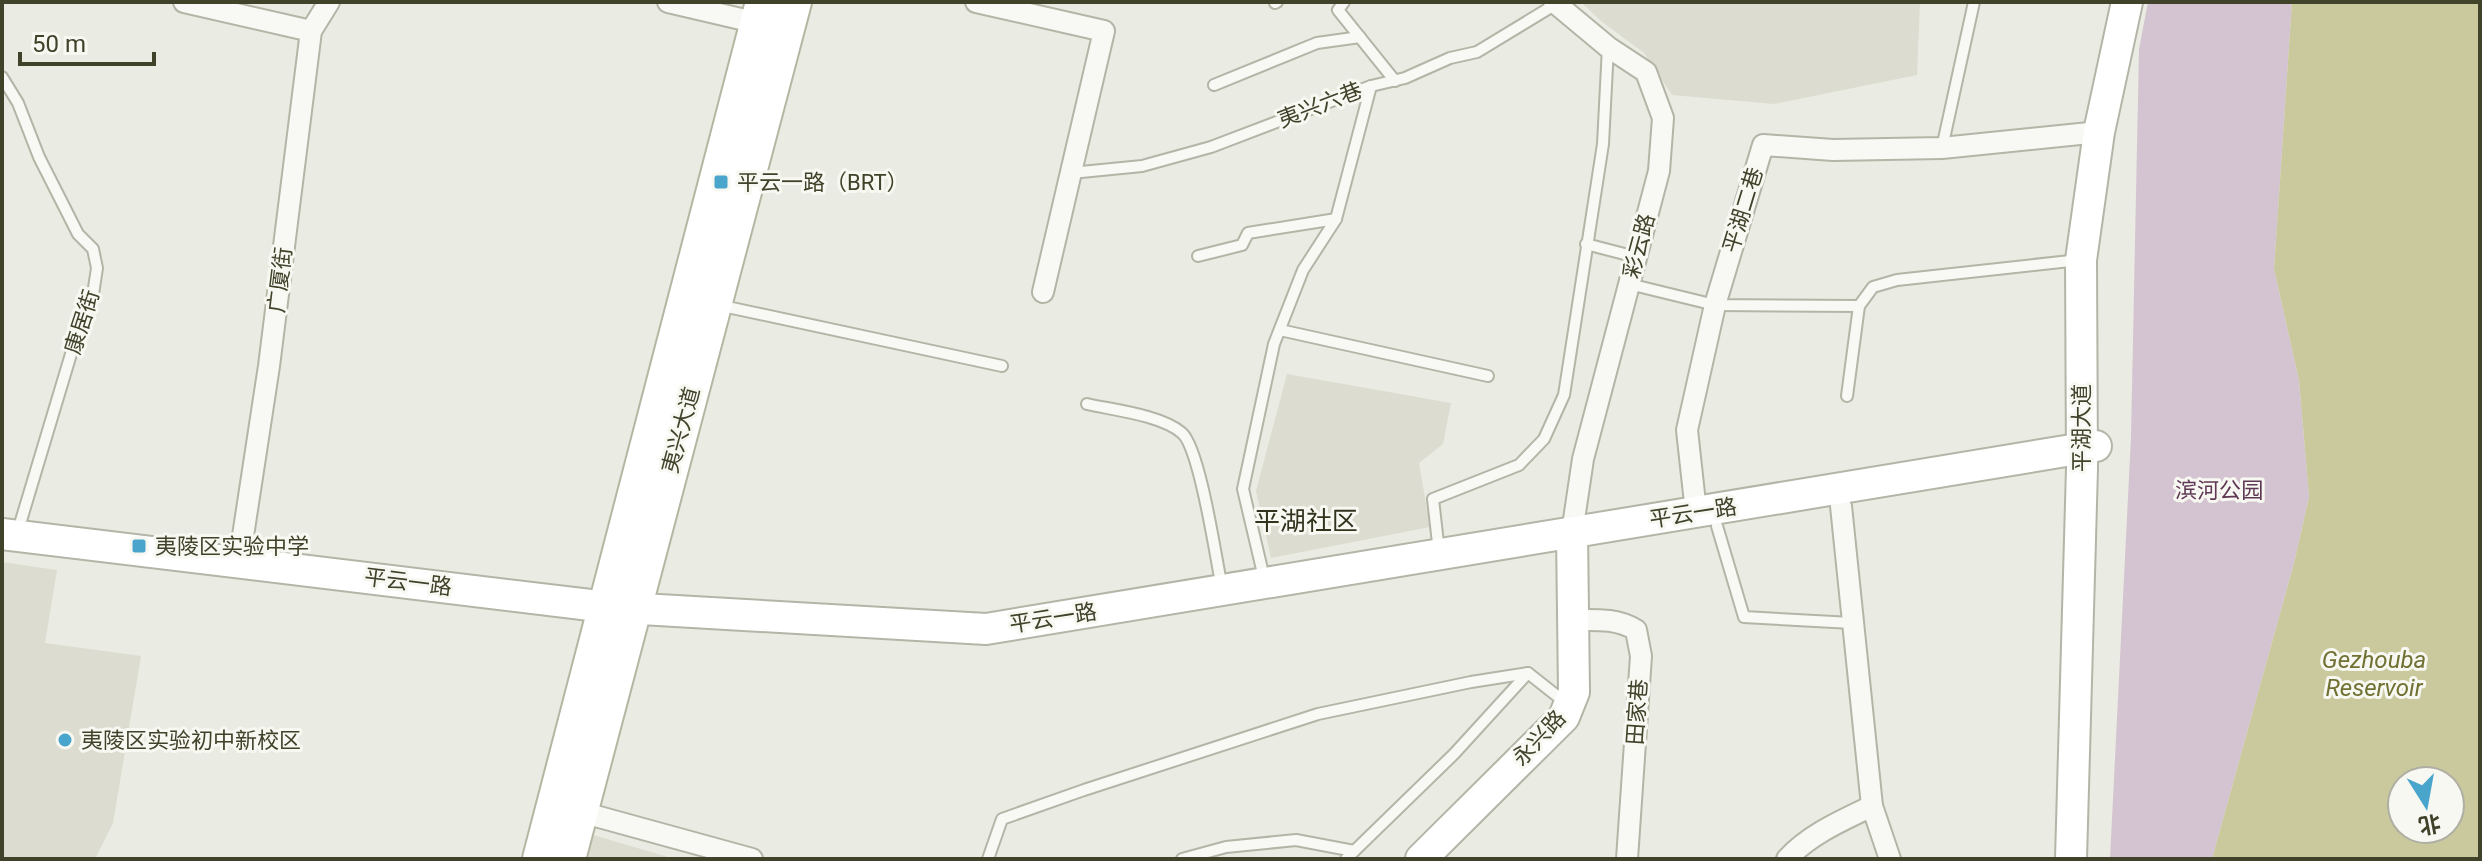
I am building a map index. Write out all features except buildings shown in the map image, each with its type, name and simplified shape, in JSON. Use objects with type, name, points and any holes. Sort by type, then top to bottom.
[{"type":"main road","name":"夷兴大道","points":[[540,859],[715,304],[794,2]]},
{"type":"main road","name":"平湖大道","points":[[2084,859],[2089,458],[2081,260],[2099,132],[2127,2]]},
{"type":"main road","name":"平湖大道","points":[[2071,859],[2095,261],[2112,134],[2138,2]]},
{"type":"main road","name":"夷兴大道","points":[[568,859],[581,812],[618,615],[761,12]]},
{"type":"main road","name":"平云一路","points":[[1706,519],[1841,506],[2089,458]]},
{"type":"main road","name":"平云一路","points":[[7,539],[618,615],[982,643],[1572,541],[2089,458]]},
{"type":"main road","name":"平云一路","points":[[7,539],[239,562],[618,615],[986,629],[1439,555],[1572,541]]},
{"type":"main road","name":"永兴路","points":[[1421,859],[1564,717],[1574,692],[1572,541]]},
{"type":"street","points":[[184,2],[311,31]]},
{"type":"street","points":[[668,2],[761,12]]},
{"type":"street","points":[[976,2],[1104,31],[1043,292]]},
{"type":"street","name":"彩云路","points":[[1555,3],[1608,47],[1646,72],[1663,118],[1659,171],[1583,459],[1572,541]]},
{"type":"street","name":"广厦街","points":[[239,562],[269,366],[311,31],[323,4]]},
{"type":"street","name":"平湖二巷","points":[[1706,519],[1687,430],[1715,305],[1763,145],[1833,150],[1942,148],[2099,132]]},
{"type":"street","points":[[1841,506],[1872,806],[1890,859]]},
{"type":"street","name":"田家巷","points":[[1573,620],[1624,623],[1636,630],[1641,656],[1627,859]]},
{"type":"street","points":[[1787,859],[1830,827],[1872,806]]},
{"type":"street","points":[[581,812],[752,859]]},
{"type":"lane","points":[[1344,2],[1338,10],[1395,81]]},
{"type":"lane","points":[[1942,148],[1974,2]]},
{"type":"lane","name":"夷兴六巷","points":[[1071,173],[1142,166],[1211,147],[1371,86],[1395,81],[1450,58],[1477,52],[1555,3]]},
{"type":"lane","points":[[1214,85],[1317,43],[1360,37]]},
{"type":"lane","points":[[1439,555],[1433,499],[1519,465],[1544,439],[1564,395],[1603,144],[1608,47]]},
{"type":"lane","name":"康居街","points":[[2,77],[18,103],[39,157],[78,234],[93,249],[97,268],[92,301],[7,539]]},
{"type":"lane","points":[[1265,583],[1243,489],[1274,344],[1303,270],[1336,219],[1371,86]]},
{"type":"lane","points":[[1198,256],[1242,245],[1248,233],[1336,219]]},
{"type":"lane","points":[[1586,244],[1636,257]]},
{"type":"lane","points":[[1847,396],[1859,306],[1873,287],[1897,280],[2081,260]]},
{"type":"lane","points":[[1629,284],[1715,305],[1859,306]]},
{"type":"lane","points":[[715,304],[1002,366]]},
{"type":"lane","points":[[1280,330],[1488,376]]},
{"type":"lane","points":[[1087,404],[1157,421],[1183,433],[1195,459],[1222,590]]},
{"type":"lane","points":[[1706,519],[1744,617],[1852,623]]},
{"type":"lane","points":[[1182,859],[1226,847],[1296,840],[1350,855],[1454,754],[1528,673]]},
{"type":"lane","points":[[988,859],[1002,819],[1318,714],[1528,673],[1569,706]]},
{"type":"shaded area","points":[[1581,2],[1920,2],[1917,75],[1774,104],[1672,95],[1644,53]]},
{"type":"shaded area","name":"平湖社区","points":[[1287,374],[1451,403],[1443,444],[1419,463],[1430,527],[1271,558],[1256,491]]},
{"type":"shaded area","name":"夷陵区实验初中新校区","points":[[2,562],[57,570],[45,643],[141,656],[113,823],[95,859],[2,859]]},
{"type":"shaded area","points":[[593,835],[675,859],[587,859]]},
{"type":"green space","name":"滨河公园","points":[[2148,2],[2292,2],[2274,269],[2299,380],[2309,497],[2294,563],[2212,859],[2110,859],[2131,437],[2139,49]]},
{"type":"water","name":"Gezhouba Reservoir","points":[[2292,2],[2480,2],[2480,859],[2212,859],[2294,563],[2309,497],[2299,380],[2274,269]]},
{"type":"place","name":"平云一路（BRT）","points":[[721,182]]},
{"type":"place","name":"夷陵区实验中学","points":[[139,546]]},
{"type":"place","name":"夷陵区实验初中新校区","points":[[65,740]]},
{"type":"district","name":"平湖社区","points":[[1306,521]]}]
